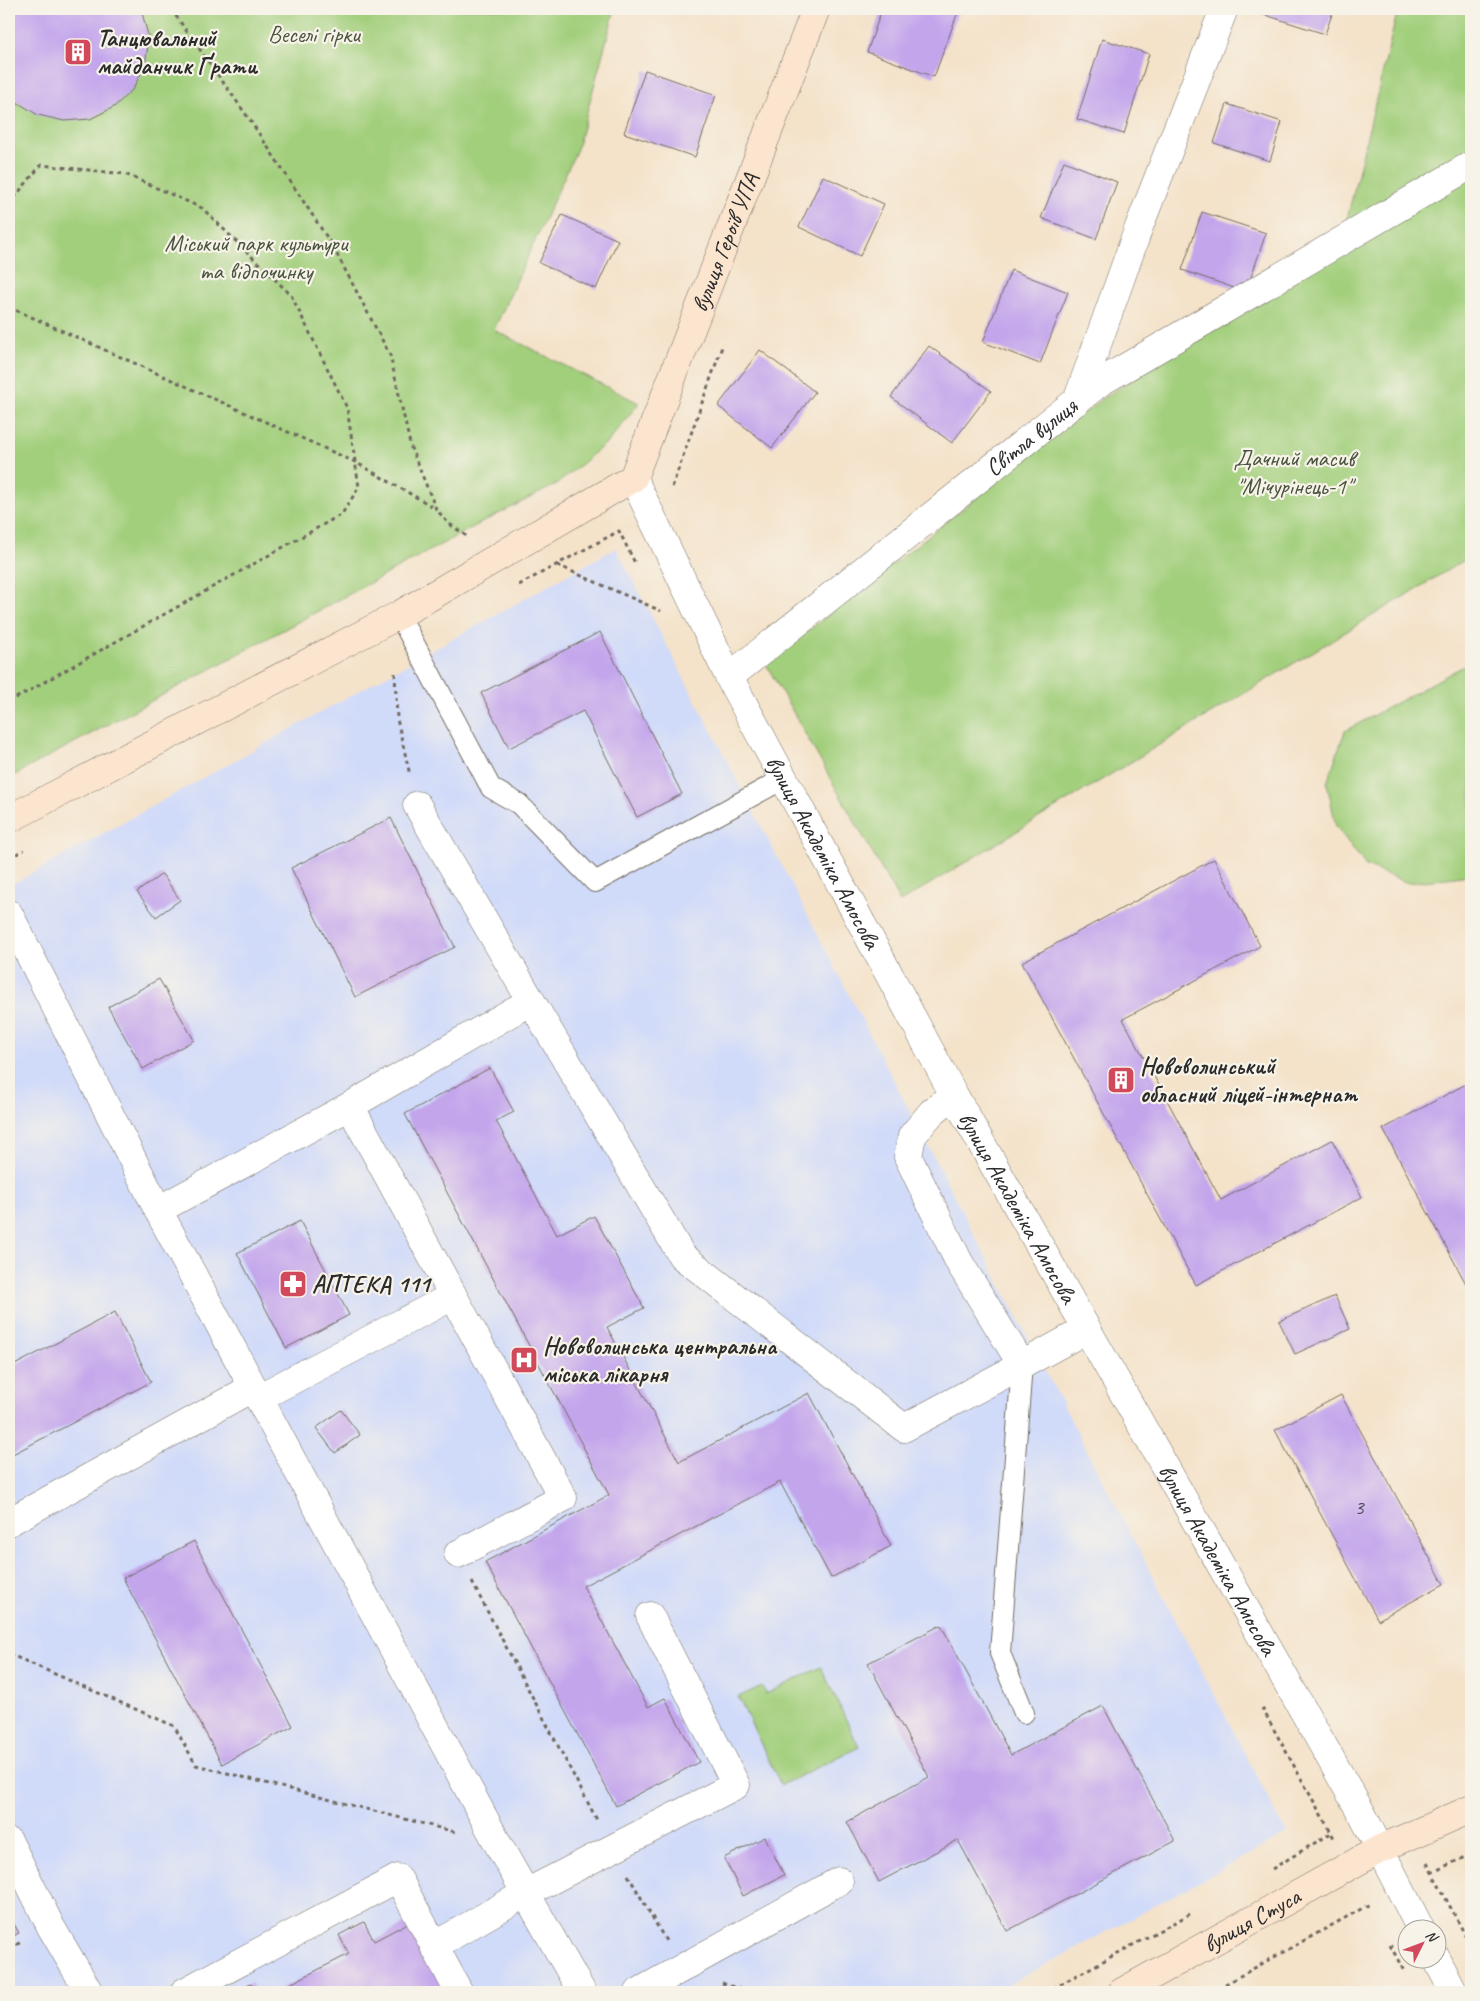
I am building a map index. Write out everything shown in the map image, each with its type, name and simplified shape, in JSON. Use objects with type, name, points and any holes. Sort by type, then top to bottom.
[{"type":"street","name":"вулиця Героїв УПА","points":[[632,478],[816,9]]},
{"type":"street","name":"Світла вулиця","points":[[729,677],[1078,401],[1139,227],[1224,9]]},
{"type":"street","points":[[1078,401],[1099,383],[1471,165]]},
{"type":"street","points":[[9,819],[399,615],[632,478]]},
{"type":"street","name":"вулиця Академіка Амосова","points":[[632,478],[729,677],[954,1095],[1380,1849],[1415,1918]]},
{"type":"street","points":[[417,805],[682,1256],[904,1428],[1087,1329]]},
{"type":"street","points":[[9,914],[158,1210],[255,1393],[499,1846],[582,1992]]},
{"type":"street","points":[[158,1210],[350,1106],[531,1000]]},
{"type":"street","points":[[954,1095],[932,1112],[912,1136],[908,1157],[959,1262],[1022,1365]]},
{"type":"street","points":[[350,1106],[563,1498],[458,1554]]},
{"type":"street","points":[[9,1522],[255,1393],[453,1296]]},
{"type":"street","points":[[434,1946],[526,1893],[736,1785],[650,1616]]},
{"type":"street","name":"вулиця Стуса","points":[[1127,1991],[1380,1849],[1471,1808]]},
{"type":"street","points":[[9,1842],[51,1926],[89,1992]]},
{"type":"street","points":[[184,1992],[398,1878],[459,1992]]},
{"type":"street","points":[[639,1992],[839,1881]]},
{"type":"street","points":[[1441,1968],[1454,1992]]},
{"type":"lane","points":[[399,615],[491,788],[519,804],[595,882],[783,779]]},
{"type":"lane","points":[[1022,1365],[1000,1653],[1024,1714]]},
{"type":"path","points":[[171,9],[250,120],[336,254],[390,355],[411,448],[436,509],[448,523],[476,543],[556,565],[659,610],[704,625]]},
{"type":"path","points":[[9,204],[41,165],[125,174],[202,208],[292,295],[347,408],[359,487],[342,514],[9,702]]},
{"type":"path","points":[[9,307],[355,462],[436,509]]},
{"type":"path","points":[[514,588],[619,531],[637,566]]},
{"type":"path","points":[[655,601],[664,619]]},
{"type":"path","points":[[397,719],[417,805]]},
{"type":"path","points":[[9,858],[26,849]]},
{"type":"path","points":[[458,1554],[612,1848],[682,1968]]},
{"type":"path","points":[[9,1654],[174,1726],[196,1765],[376,1810],[499,1846]]},
{"type":"path","points":[[1258,1702],[1331,1832],[1266,1872]]},
{"type":"path","points":[[1211,1992],[1400,1889],[1471,1854]]},
{"type":"path","points":[[1046,1992],[1199,1910]]},
{"type":"shaded area","name":"Нововолинська центральна міська лікарня","points":[[616,548],[1287,1834],[995,1992],[9,1992],[9,886]]},
{"type":"green space","name":"Міський парк культури та відпочинку","points":[[9,9],[615,9],[577,149],[494,330],[639,403],[609,441],[557,484],[479,524],[9,778]]},
{"type":"green space","name":"Дачний масив \"Мічурінець-1\"","points":[[1398,9],[1471,9],[1471,556],[900,902],[766,664],[1103,398],[1339,252]]},
{"type":"green space","points":[[1471,662],[1471,871],[1462,876],[1408,883],[1366,866],[1336,826],[1327,783],[1345,731]]},
{"type":"green space","points":[[821,1667],[859,1747],[781,1785],[738,1697],[762,1686],[766,1694]]},
{"type":"building","name":"Танцювальний майданчик Ґрати","points":[[9,9],[141,9],[149,39],[145,65],[133,89],[114,107],[90,119],[64,121],[38,115],[15,101],[9,93]]},
{"type":"building","points":[[882,9],[959,9],[934,77],[867,52]]},
{"type":"building","points":[[1260,9],[1334,9],[1325,34],[1259,13]]},
{"type":"building","points":[[1102,39],[1149,54],[1124,134],[1077,119]]},
{"type":"building","points":[[645,70],[716,95],[695,157],[624,133]]},
{"type":"building","points":[[1227,104],[1282,122],[1270,161],[1214,143]]},
{"type":"building","points":[[1064,161],[1117,182],[1096,239],[1041,218]]},
{"type":"building","points":[[823,176],[884,204],[860,256],[799,227]]},
{"type":"building","points":[[1202,212],[1266,233],[1246,292],[1182,270]]},
{"type":"building","points":[[562,215],[618,240],[596,289],[539,263]]},
{"type":"building","points":[[1011,270],[1068,292],[1040,364],[983,342]]},
{"type":"building","points":[[929,346],[991,391],[952,443],[891,397]]},
{"type":"building","points":[[760,350],[815,392],[772,448],[718,406]]},
{"type":"building","points":[[600,632],[682,794],[637,817],[583,711],[509,748],[481,693]]},
{"type":"building","points":[[391,818],[455,947],[355,997],[291,868]]},
{"type":"building","name":"Нововолинський обласний ліцей-інтернат","points":[[1214,859],[1260,946],[1123,1019],[1221,1200],[1332,1140],[1362,1197],[1196,1285],[1022,962]]},
{"type":"building","points":[[162,874],[180,900],[156,917],[137,892]]},
{"type":"building","points":[[159,979],[194,1040],[143,1069],[108,1007]]},
{"type":"building","points":[[490,1068],[514,1112],[496,1121],[557,1235],[594,1216],[644,1308],[607,1327],[679,1462],[809,1393],[891,1546],[831,1578],[780,1482],[583,1586],[648,1707],[665,1698],[699,1762],[616,1806],[485,1562],[609,1495],[405,1114]]},
{"type":"building","points":[[1466,1084],[1471,1094],[1471,1293],[1383,1129]]},
{"type":"building","name":"АПТЕКА 111","points":[[300,1221],[349,1315],[286,1348],[237,1253]]},
{"type":"building","points":[[1335,1296],[1350,1329],[1295,1354],[1279,1321]]},
{"type":"building","points":[[115,1312],[151,1382],[9,1456],[9,1368]]},
{"type":"building","points":[[1341,1395],[1444,1584],[1378,1620],[1275,1430]]},
{"type":"building","points":[[341,1410],[360,1435],[335,1453],[316,1428]]},
{"type":"building","points":[[194,1541],[293,1726],[222,1764],[123,1578]]},
{"type":"building","points":[[941,1625],[1011,1755],[1103,1706],[1175,1841],[1007,1931],[958,1840],[879,1882],[847,1822],[929,1777],[868,1663]]},
{"type":"building","points":[[765,1837],[784,1875],[743,1896],[724,1858]]},
{"type":"building","points":[[9,1915],[19,1933],[9,1938]]},
{"type":"building","points":[[364,1922],[374,1941],[408,1923],[444,1991],[274,1992],[349,1954],[339,1935]]},
{"type":"building","points":[[251,1983],[256,1992],[232,1992]]},
{"type":"place","name":"Танцювальний майданчик Ґрати","points":[[78,52]]},
{"type":"place","name":"Нововолинський обласний ліцей-інтернат","points":[[1121,1080]]},
{"type":"place","name":"АПТЕКА 111","points":[[293,1284]]},
{"type":"place","name":"Нововолинська центральна міська лікарня","points":[[524,1360]]},
{"type":"park label","name":"Веселі гірки","points":[[314,34]]}]
